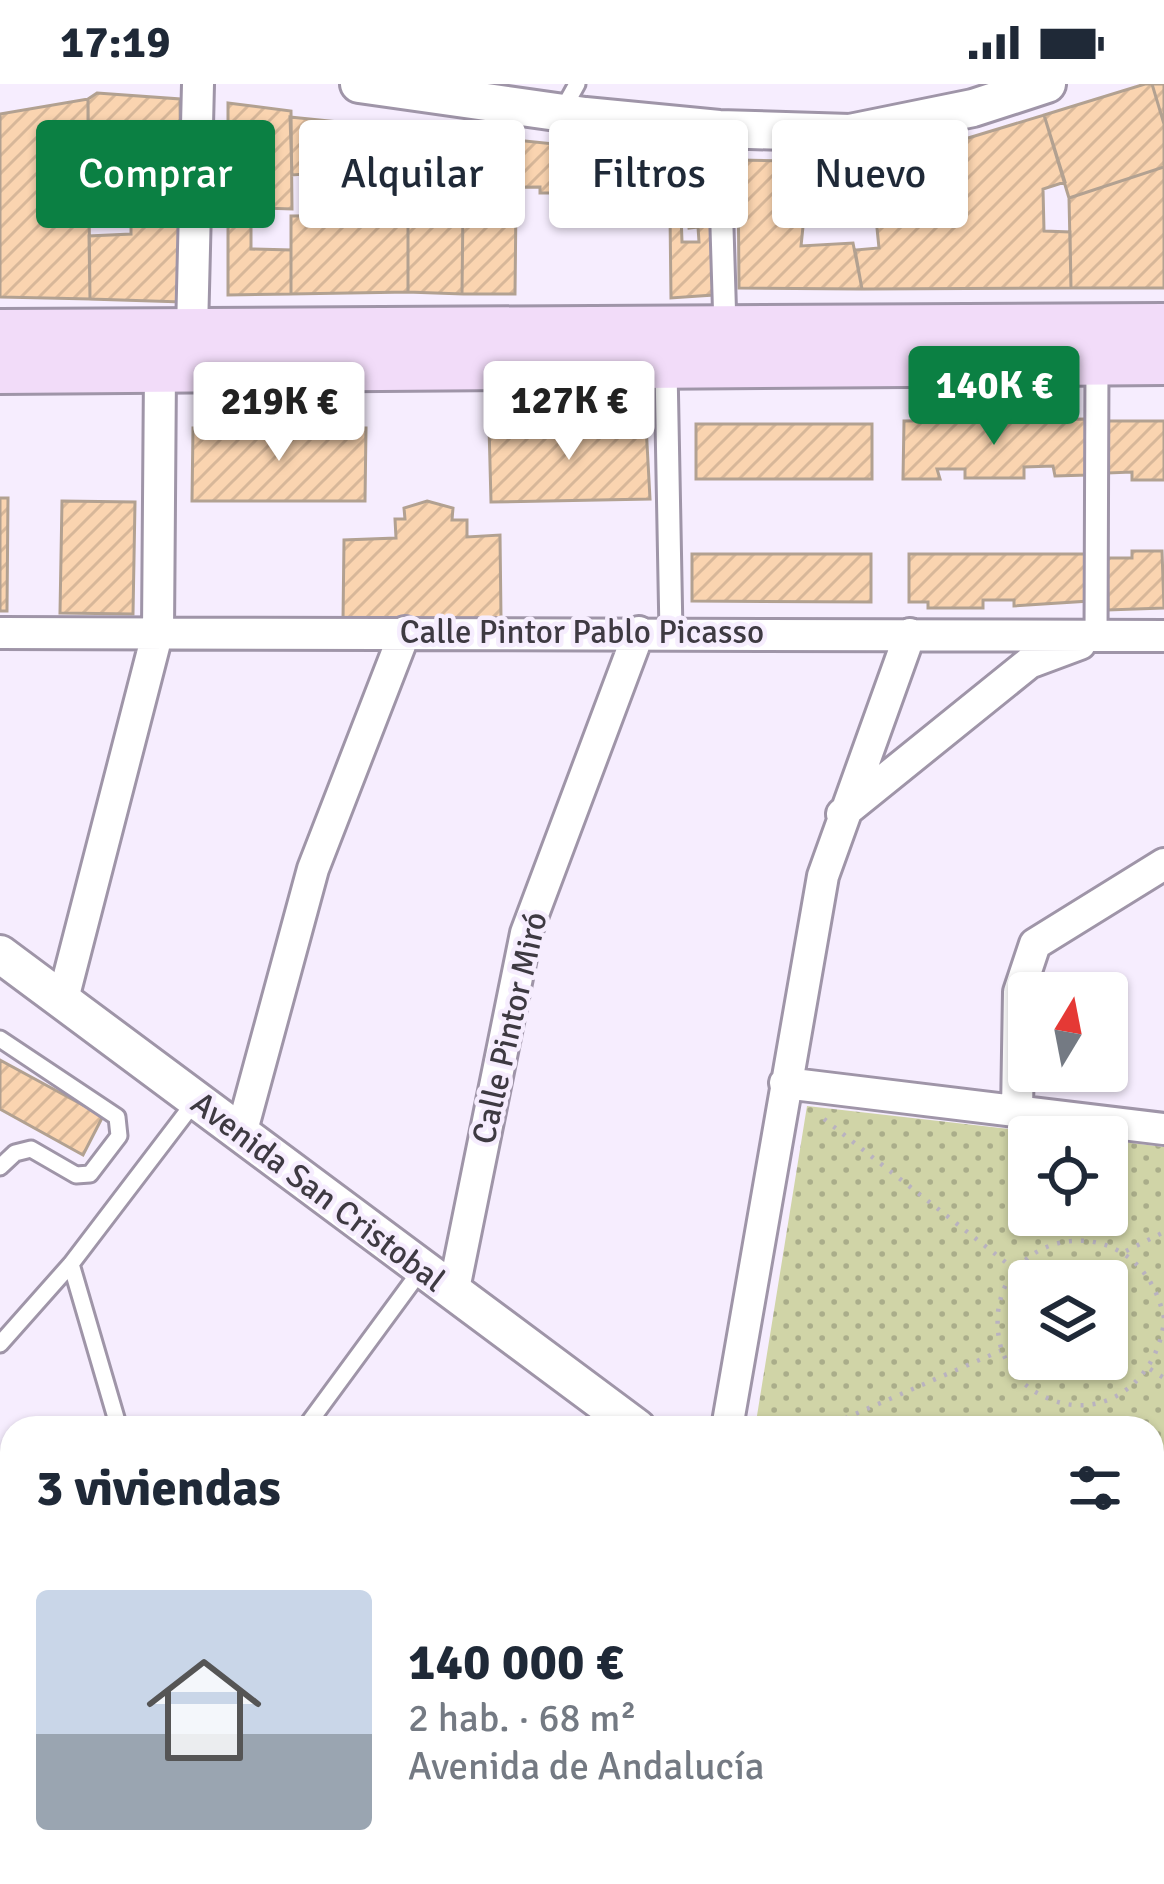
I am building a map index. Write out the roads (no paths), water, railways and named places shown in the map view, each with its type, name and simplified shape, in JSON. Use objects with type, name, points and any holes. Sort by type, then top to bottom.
[{"type":"main road","points":[[0,331],[1164,325]]},
{"type":"main road","points":[[0,372],[1164,363]]},
{"type":"street","points":[[191,331],[198,84]]},
{"type":"street","points":[[359,84],[569,99],[674,120]]},
{"type":"street","points":[[748,130],[850,133],[973,108],[1047,84]]},
{"type":"street","points":[[722,228],[725,327]]},
{"type":"street","points":[[841,814],[1029,663],[1096,638],[1097,364]]},
{"type":"street","points":[[666,368],[671,633]]},
{"type":"street","points":[[63,999],[158,631],[160,371]]},
{"type":"street","points":[[241,1134],[314,869],[405,632]]},
{"type":"street","name":"Calle Pintor Miró","points":[[453,1294],[526,933],[639,632]]},
{"type":"street","name":"Calle Pintor Pablo Picasso","points":[[0,633],[1164,636]]},
{"type":"street","points":[[729,1416],[823,876],[841,814],[910,634]]},
{"type":"street","points":[[1017,1111],[1019,992],[1035,944],[1164,864]]},
{"type":"street","points":[[1132,884],[1164,895]]},
{"type":"street","name":"Avenida San Cristobal","points":[[0,953],[621,1416]]},
{"type":"street","points":[[784,1083],[1164,1129]]},
{"type":"lane","points":[[0,1039],[100,1101],[117,1117],[118,1136],[90,1174],[76,1175],[31,1150],[15,1153],[0,1167]]},
{"type":"lane","points":[[0,1344],[70,1264],[196,1100]]},
{"type":"lane","points":[[70,1264],[115,1416]]},
{"type":"lane","points":[[314,1416],[421,1270]]}]
